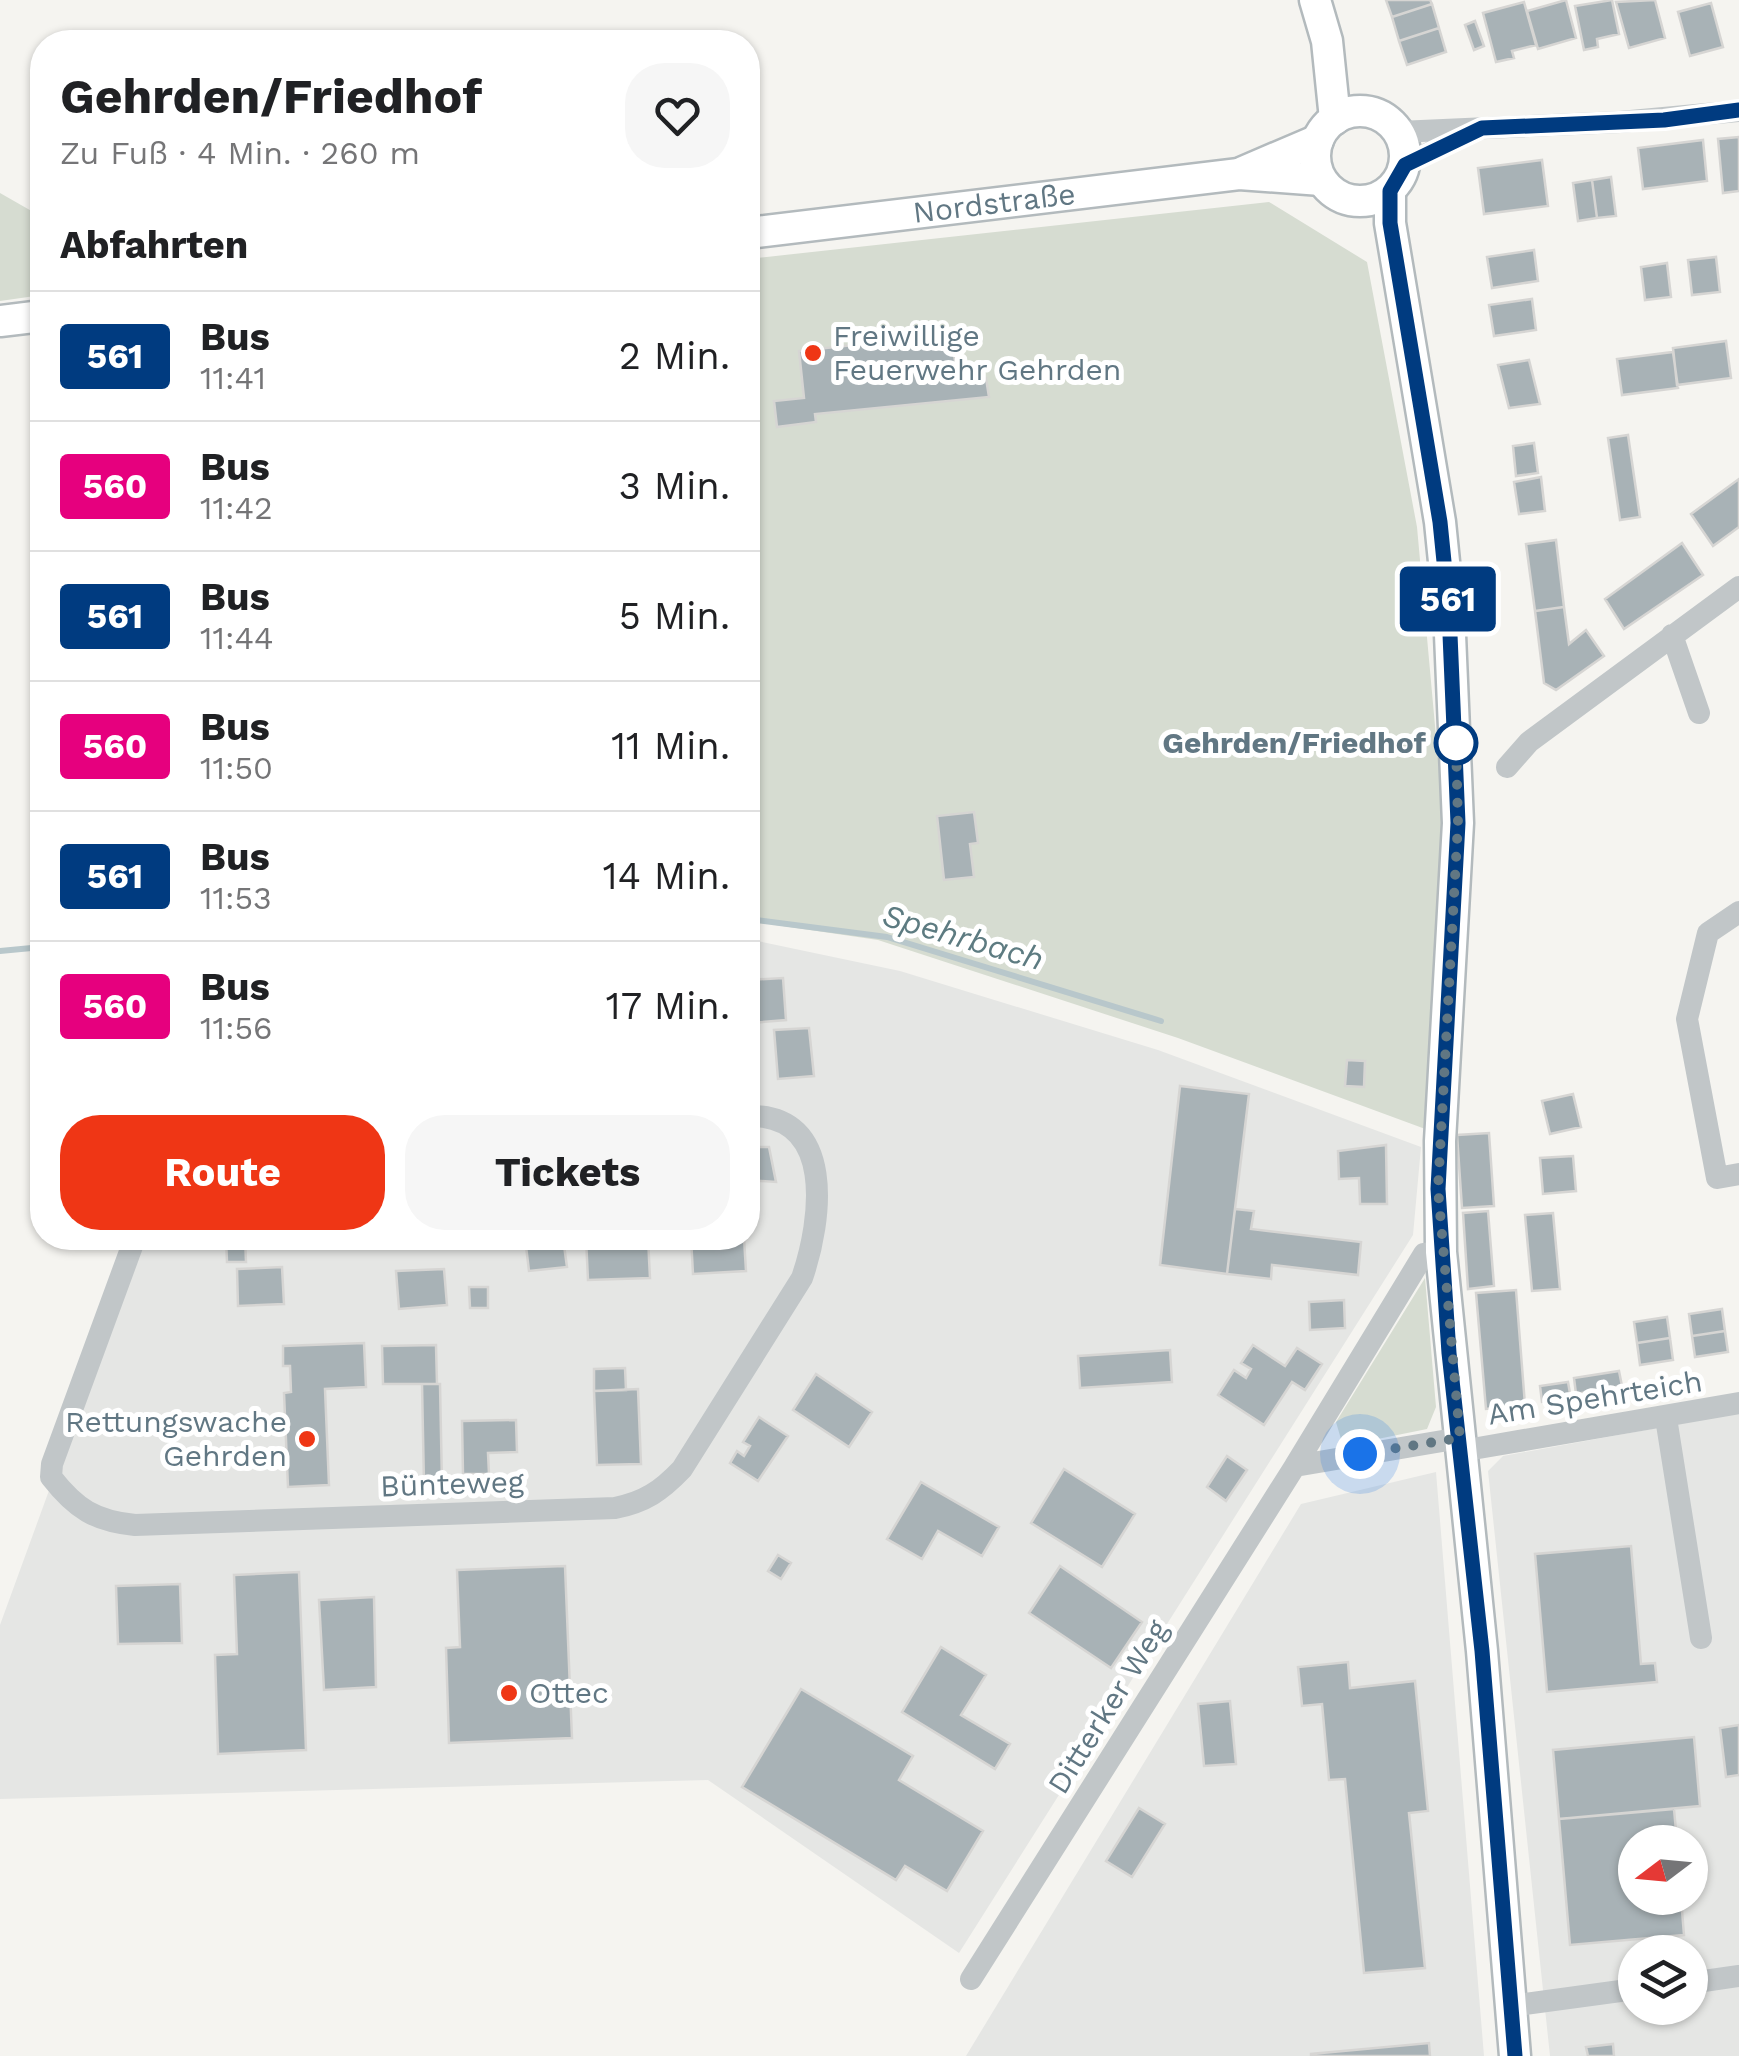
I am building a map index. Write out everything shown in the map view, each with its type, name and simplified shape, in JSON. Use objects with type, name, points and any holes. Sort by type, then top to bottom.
[{"type":"street","points":[[1315,0],[1326,41],[1366,111],[1386,119],[1399,132],[1398,178],[1390,223],[1440,522],[1456,716],[1458,823],[1438,1189],[1441,1252],[1516,2056]]},
{"type":"street","points":[[1326,41],[1326,129],[1315,154],[1321,180],[1342,198],[1359,202],[1482,128]]},
{"type":"street","points":[[1399,132],[1664,120],[1739,110]]},
{"type":"street","points":[[1326,129],[1366,111]]},
{"type":"street","name":"Nordstraße","points":[[1239,174],[1326,129]]},
{"type":"street","name":"Nordstraße","points":[[760,231],[1239,174],[1321,180]]},
{"type":"street","points":[[1359,202],[1405,328]]},
{"type":"street","points":[[0,321],[30,317]]},
{"type":"street","points":[[1507,767],[1529,742],[1739,588]]},
{"type":"street","points":[[1672,635],[1699,713]]},
{"type":"street","points":[[1739,912],[1708,933],[1687,1018],[1717,1178],[1739,1174]]},
{"type":"street","name":"Bünteweg","points":[[131,1250],[52,1464],[51,1478],[74,1506],[104,1522],[135,1525],[615,1508],[641,1503],[663,1490],[682,1469],[802,1278],[814,1243],[814,1172],[802,1134],[784,1120],[760,1117]]},
{"type":"street","name":"Ditterker Weg","points":[[971,1979],[1424,1254],[1441,1252]]},
{"type":"street","name":"Am Spehrteich","points":[[1460,1444],[1666,1418],[1739,1402]]},
{"type":"street","points":[[1666,1418],[1702,1638]]},
{"type":"street","points":[[1294,1466],[1460,1444]]},
{"type":"street","points":[[1708,1980],[1739,1976]]},
{"type":"street","points":[[1511,2006],[1618,1992]]},
{"type":"shaded area","points":[[0,193],[30,210],[30,297],[0,301]]},
{"type":"shaded area","points":[[1269,202],[1367,262],[1417,527],[1444,825],[1428,1130],[1178,1038],[878,940],[760,923],[760,258]]},
{"type":"shaded area","points":[[760,942],[900,971],[1158,1050],[1421,1147],[1413,1235],[959,1953],[708,1780],[0,1799],[0,1625],[137,1250],[760,1250]]},
{"type":"shaded area","points":[[1425,1278],[1436,1407],[1427,1429],[1343,1446],[1336,1422]]},
{"type":"shaded area","points":[[1739,1413],[1739,2056],[1550,2056],[1488,1471],[1503,1456]]},
{"type":"shaded area","points":[[1436,1472],[1484,2056],[966,2056],[1301,1504]]},
{"type":"building","points":[[1386,0],[1430,0],[1432,4],[1392,17]]},
{"type":"building","points":[[1566,0],[1576,38],[1538,49],[1527,11]]},
{"type":"building","points":[[1612,0],[1619,34],[1597,39],[1598,47],[1584,50],[1575,6]]},
{"type":"building","points":[[1655,0],[1665,38],[1629,48],[1616,2]]},
{"type":"building","points":[[1524,2],[1536,45],[1512,51],[1514,58],[1496,62],[1483,13]]},
{"type":"building","points":[[1711,3],[1723,47],[1690,56],[1678,12]]},
{"type":"building","points":[[1432,4],[1439,28],[1399,41],[1392,17]]},
{"type":"building","points":[[1475,21],[1484,46],[1474,50],[1465,25]]},
{"type":"building","points":[[1439,28],[1446,52],[1407,65],[1399,41]]},
{"type":"building","points":[[1739,137],[1739,191],[1723,193],[1718,139]]},
{"type":"building","points":[[1703,140],[1707,181],[1643,189],[1638,148]]},
{"type":"building","points":[[1542,160],[1548,206],[1484,214],[1478,168]]},
{"type":"building","points":[[1611,177],[1616,216],[1597,218],[1592,180]]},
{"type":"building","points":[[1592,180],[1597,218],[1578,221],[1573,183]]},
{"type":"building","points":[[1534,250],[1538,281],[1492,288],[1487,257]]},
{"type":"building","points":[[1716,257],[1720,292],[1692,295],[1688,260]]},
{"type":"building","points":[[1667,263],[1671,297],[1645,300],[1641,267]]},
{"type":"building","points":[[1532,299],[1536,330],[1494,336],[1489,305]]},
{"type":"building","name":"Freiwillige Feuerwehr Gehrden","points":[[952,334],[957,381],[986,378],[989,397],[815,414],[816,422],[777,427],[774,401],[804,398],[799,351]]},
{"type":"building","points":[[1726,341],[1731,378],[1677,385],[1673,348]]},
{"type":"building","points":[[1673,352],[1678,388],[1622,395],[1617,359]]},
{"type":"building","points":[[1529,360],[1540,404],[1509,408],[1498,365]]},
{"type":"building","points":[[1628,435],[1640,517],[1620,520],[1608,438]]},
{"type":"building","points":[[1534,443],[1538,473],[1516,476],[1513,446]]},
{"type":"building","points":[[1541,477],[1545,511],[1519,514],[1514,482]]},
{"type":"building","points":[[1739,479],[1739,527],[1713,546],[1691,514]]},
{"type":"building","points":[[1556,540],[1564,607],[1535,611],[1526,544]]},
{"type":"building","points":[[1682,543],[1703,575],[1624,629],[1605,599]]},
{"type":"building","points":[[1564,607],[1569,644],[1586,630],[1604,656],[1556,690],[1544,683],[1535,611]]},
{"type":"building","points":[[974,812],[978,843],[970,844],[974,877],[944,880],[937,816]]},
{"type":"building","points":[[783,978],[786,1020],[760,1022],[760,979]]},
{"type":"building","points":[[809,1028],[814,1076],[778,1079],[774,1030]]},
{"type":"building","points":[[1347,1060],[1365,1061],[1364,1087],[1345,1086]]},
{"type":"building","points":[[1180,1086],[1249,1094],[1227,1274],[1160,1265]]},
{"type":"building","points":[[1573,1094],[1581,1127],[1550,1134],[1542,1101]]},
{"type":"building","points":[[1489,1133],[1494,1206],[1462,1208],[1457,1135]]},
{"type":"building","points":[[1386,1145],[1387,1204],[1360,1204],[1359,1178],[1339,1179],[1338,1151]]},
{"type":"building","points":[[760,1147],[769,1147],[776,1182],[760,1181]]},
{"type":"building","points":[[1573,1156],[1576,1191],[1543,1194],[1540,1158]]},
{"type":"building","points":[[1235,1209],[1254,1211],[1251,1229],[1361,1242],[1358,1275],[1272,1265],[1271,1279],[1227,1274]]},
{"type":"building","points":[[1488,1211],[1494,1286],[1468,1289],[1463,1213]]},
{"type":"building","points":[[1553,1213],[1560,1289],[1532,1291],[1525,1215]]},
{"type":"building","points":[[226,1250],[246,1250],[246,1262],[227,1262]]},
{"type":"building","points":[[526,1250],[565,1250],[567,1267],[529,1271]]},
{"type":"building","points":[[587,1250],[649,1250],[650,1278],[588,1280]]},
{"type":"building","points":[[692,1250],[745,1250],[746,1271],[693,1274]]},
{"type":"building","points":[[282,1267],[284,1304],[238,1306],[237,1269]]},
{"type":"building","points":[[444,1269],[447,1305],[399,1309],[396,1271]]},
{"type":"building","points":[[469,1287],[488,1287],[488,1308],[470,1308]]},
{"type":"building","points":[[1516,1290],[1525,1405],[1486,1409],[1476,1293]]},
{"type":"building","points":[[1344,1300],[1345,1328],[1310,1330],[1309,1302]]},
{"type":"building","points":[[1722,1309],[1725,1331],[1692,1336],[1689,1314]]},
{"type":"building","points":[[1667,1317],[1670,1338],[1637,1343],[1634,1322]]},
{"type":"building","points":[[1725,1331],[1728,1352],[1695,1357],[1692,1336]]},
{"type":"building","points":[[1670,1338],[1673,1360],[1640,1365],[1637,1343]]},
{"type":"building","name":"Rettungswache Gehrden","points":[[364,1343],[366,1387],[325,1389],[329,1485],[288,1487],[284,1393],[291,1392],[290,1366],[283,1366],[283,1346]]},
{"type":"building","points":[[436,1345],[437,1384],[383,1384],[382,1346]]},
{"type":"building","points":[[1253,1345],[1285,1366],[1297,1348],[1322,1364],[1305,1390],[1292,1382],[1264,1425],[1218,1395],[1234,1370],[1246,1378],[1251,1369],[1241,1363]]},
{"type":"building","points":[[1170,1350],[1172,1382],[1080,1388],[1078,1356]]},
{"type":"building","points":[[625,1368],[626,1390],[594,1391],[594,1369]]},
{"type":"building","points":[[1619,1371],[1622,1386],[1576,1394],[1574,1378]]},
{"type":"building","points":[[816,1374],[872,1412],[849,1447],[793,1410]]},
{"type":"building","points":[[1568,1382],[1571,1399],[1542,1402],[1540,1386]]},
{"type":"building","points":[[422,1384],[440,1384],[442,1484],[424,1485]]},
{"type":"building","points":[[638,1389],[641,1464],[597,1465],[594,1391]]},
{"type":"building","points":[[759,1417],[788,1436],[758,1481],[730,1463],[737,1451],[744,1456],[750,1446],[743,1442]]},
{"type":"building","points":[[516,1420],[517,1452],[488,1453],[489,1474],[463,1474],[462,1421]]},
{"type":"building","points":[[1227,1456],[1247,1470],[1226,1501],[1207,1487]]},
{"type":"building","points":[[1064,1469],[1135,1514],[1102,1567],[1031,1523]]},
{"type":"building","points":[[921,1482],[999,1527],[982,1556],[938,1531],[922,1559],[887,1539]]},
{"type":"building","points":[[1631,1546],[1641,1664],[1655,1663],[1657,1682],[1547,1692],[1535,1554]]},
{"type":"building","points":[[778,1555],[791,1563],[781,1579],[768,1571]]},
{"type":"building","name":"Ottec","points":[[565,1566],[572,1738],[449,1743],[446,1648],[460,1647],[457,1570]]},
{"type":"building","points":[[1060,1566],[1142,1622],[1111,1668],[1029,1613]]},
{"type":"building","points":[[299,1572],[306,1750],[218,1754],[215,1655],[237,1654],[234,1575]]},
{"type":"building","points":[[180,1584],[182,1643],[118,1644],[116,1586]]},
{"type":"building","points":[[374,1597],[376,1687],[324,1690],[319,1600]]},
{"type":"building","points":[[941,1647],[986,1675],[961,1715],[1010,1744],[995,1769],[902,1712]]},
{"type":"building","points":[[1348,1662],[1350,1688],[1415,1681],[1428,1811],[1409,1813],[1425,1968],[1364,1973],[1345,1779],[1329,1780],[1322,1704],[1302,1706],[1298,1667]]},
{"type":"building","points":[[801,1689],[913,1756],[899,1780],[983,1831],[947,1891],[905,1866],[896,1880],[742,1787]]},
{"type":"building","points":[[1230,1701],[1236,1764],[1204,1766],[1198,1704]]},
{"type":"building","points":[[1739,1725],[1739,1775],[1726,1777],[1720,1728]]},
{"type":"building","points":[[1694,1737],[1700,1806],[1559,1819],[1553,1750]]},
{"type":"building","points":[[1139,1808],[1165,1824],[1132,1877],[1106,1861]]},
{"type":"building","points":[[1674,1809],[1675,1825],[1618,1825],[1618,1915],[1682,1915],[1684,1935],[1618,1935],[1618,1941],[1570,1945],[1559,1819]]},
{"type":"building","points":[[1429,2043],[1430,2056],[1311,2056],[1311,2054]]},
{"type":"building","points":[[1613,2044],[1614,2056],[1588,2056],[1586,2047]]},
{"type":"waterway","name":"Spehrbach","points":[[760,921],[887,937],[1161,1021]]},
{"type":"waterway","name":"Spehrbach","points":[[0,951],[30,948]]},
{"type":"bus line","name":"561","points":[[1515,2056],[1482,1651],[1449,1353],[1438,1189],[1458,823],[1449,611],[1440,522],[1390,223],[1390,191],[1405,165],[1435,147],[1482,128],[1664,120],[1739,110]]},
{"type":"place","name":"Freiwillige Feuerwehr Gehrden","points":[[813,353]]},
{"type":"place","name":"Gehrden/Friedhof","points":[[1456,743]]},
{"type":"place","name":"Rettungswache Gehrden","points":[[307,1439]]},
{"type":"place","name":"Ottec","points":[[509,1693]]},
{"type":"route","points":[[1360,1454],[1460,1438],[1449,1353],[1438,1189],[1458,823],[1456,743]]}]
